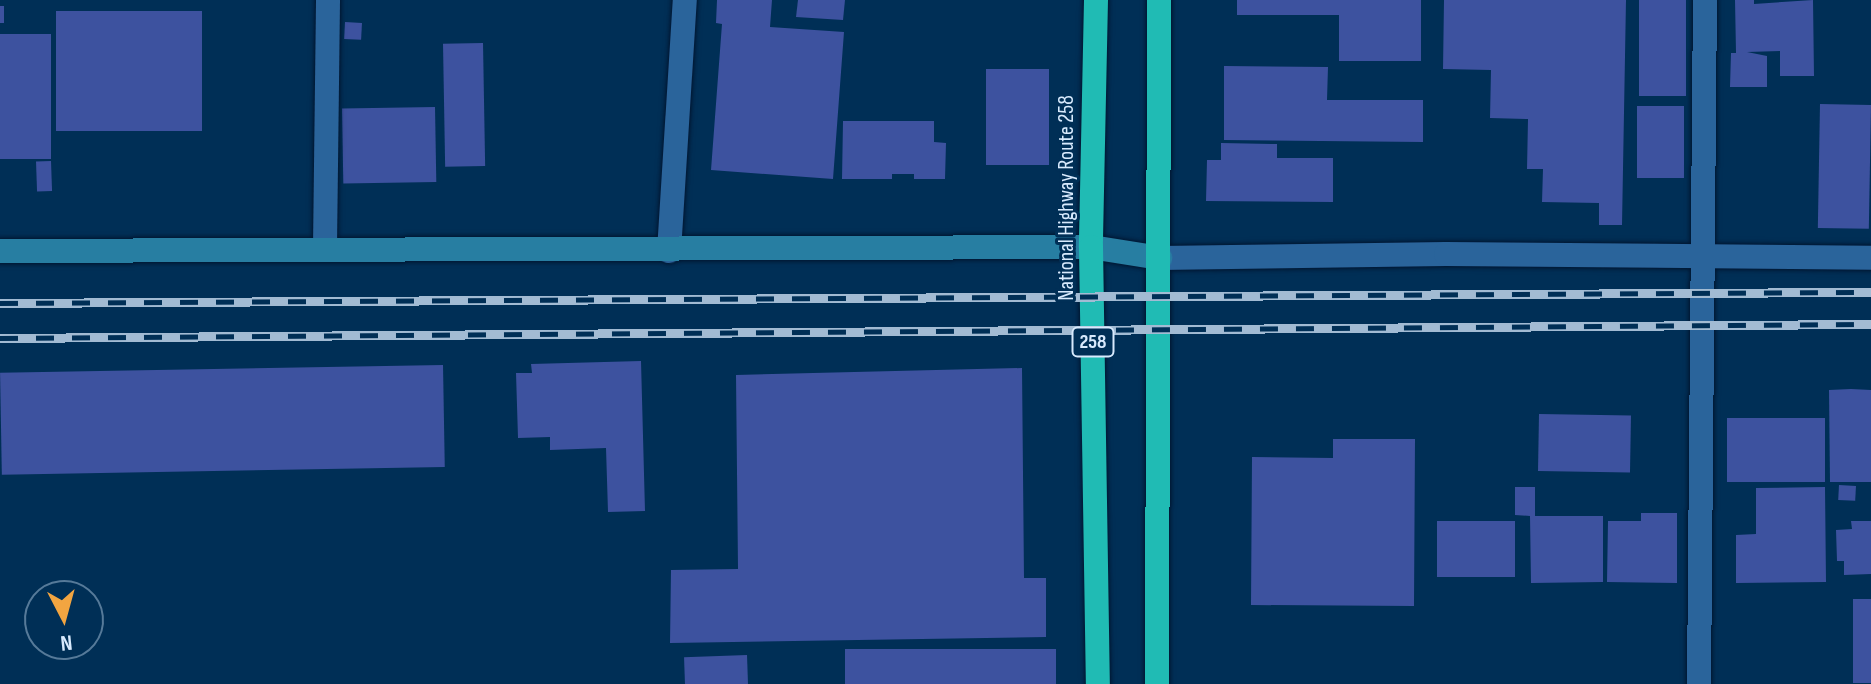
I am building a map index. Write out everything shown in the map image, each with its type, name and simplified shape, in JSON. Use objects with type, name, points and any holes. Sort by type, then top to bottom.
[{"type":"highway","name":"National Highway Route 258","points":[[1096,0],[1091,247],[1098,684]]},
{"type":"highway","points":[[1157,684],[1159,0]]},
{"type":"street","points":[[325,247],[328,0]]},
{"type":"street","points":[[669,251],[685,0]]},
{"type":"street","points":[[1699,684],[1705,0]]},
{"type":"street","points":[[0,251],[325,247],[669,251],[1091,247],[1160,258],[1871,258]]},
{"type":"building","points":[[717,0],[772,0],[770,27],[844,32],[833,179],[711,170],[722,24],[716,23]]},
{"type":"building","points":[[798,0],[845,0],[843,20],[796,17]]},
{"type":"building","points":[[1237,0],[1421,0],[1421,61],[1339,61],[1339,15],[1237,15]]},
{"type":"building","points":[[1444,0],[1626,0],[1622,225],[1599,225],[1599,203],[1542,202],[1543,169],[1527,169],[1528,119],[1490,118],[1491,70],[1443,69]]},
{"type":"building","points":[[1639,0],[1686,0],[1686,96],[1639,96]]},
{"type":"building","points":[[1735,0],[1754,0],[1754,4],[1813,0],[1814,76],[1780,76],[1780,51],[1747,52],[1767,56],[1767,87],[1730,87],[1731,53],[1736,53]]},
{"type":"building","points":[[0,6],[4,6],[4,23],[0,23]]},
{"type":"building","points":[[56,11],[202,11],[202,131],[56,131]]},
{"type":"building","points":[[345,22],[362,23],[361,40],[344,39]]},
{"type":"building","points":[[0,34],[51,34],[51,159],[0,159]]},
{"type":"building","points":[[483,43],[485,166],[445,167],[443,44]]},
{"type":"building","points":[[1224,66],[1328,67],[1327,100],[1423,100],[1423,142],[1224,140]]},
{"type":"building","points":[[986,69],[1049,69],[1049,165],[986,165]]},
{"type":"building","points":[[1820,104],[1871,105],[1869,229],[1818,228]]},
{"type":"building","points":[[1637,106],[1684,106],[1684,178],[1637,178]]},
{"type":"building","points":[[435,107],[436,182],[343,184],[342,109]]},
{"type":"building","points":[[843,121],[934,121],[934,142],[946,143],[945,179],[914,179],[914,174],[892,174],[892,179],[842,179]]},
{"type":"building","points":[[1221,143],[1277,144],[1277,158],[1333,158],[1333,202],[1206,201],[1207,160],[1221,160]]},
{"type":"building","points":[[51,161],[52,191],[37,192],[36,162]]},
{"type":"building","points":[[641,361],[645,511],[608,512],[606,448],[550,450],[550,437],[518,438],[516,373],[532,373],[531,364]]},
{"type":"building","points":[[443,365],[445,467],[2,475],[0,373]]},
{"type":"building","points":[[1022,368],[1024,578],[1046,578],[1046,637],[670,643],[671,570],[738,569],[736,375]]},
{"type":"building","points":[[1829,390],[1871,390],[1871,482],[1830,482]]},
{"type":"building","points":[[1539,414],[1631,416],[1630,473],[1538,471]]},
{"type":"building","points":[[1727,418],[1825,418],[1825,482],[1727,482]]},
{"type":"building","points":[[1333,439],[1415,439],[1414,606],[1251,605],[1252,457],[1333,458]]},
{"type":"building","points":[[1839,485],[1856,486],[1855,501],[1838,500]]},
{"type":"building","points":[[1515,487],[1535,487],[1535,516],[1603,516],[1603,582],[1531,583],[1530,516],[1515,515]]},
{"type":"building","points":[[1825,487],[1826,582],[1736,583],[1736,535],[1756,534],[1756,488]]},
{"type":"building","points":[[1641,513],[1677,513],[1677,583],[1607,582],[1608,521],[1641,521]]},
{"type":"building","points":[[1437,521],[1515,521],[1515,577],[1437,577]]},
{"type":"building","points":[[1851,521],[1871,521],[1871,574],[1844,575],[1844,561],[1837,561],[1836,530],[1852,529]]},
{"type":"building","points":[[1853,599],[1871,599],[1871,683],[1853,683]]},
{"type":"building","points":[[845,649],[1056,649],[1056,684],[845,684]]},
{"type":"building","points":[[747,655],[748,684],[685,684],[684,657]]},
{"type":"railway","points":[[0,303],[1871,292]]},
{"type":"railway","points":[[0,338],[1871,324]]}]
